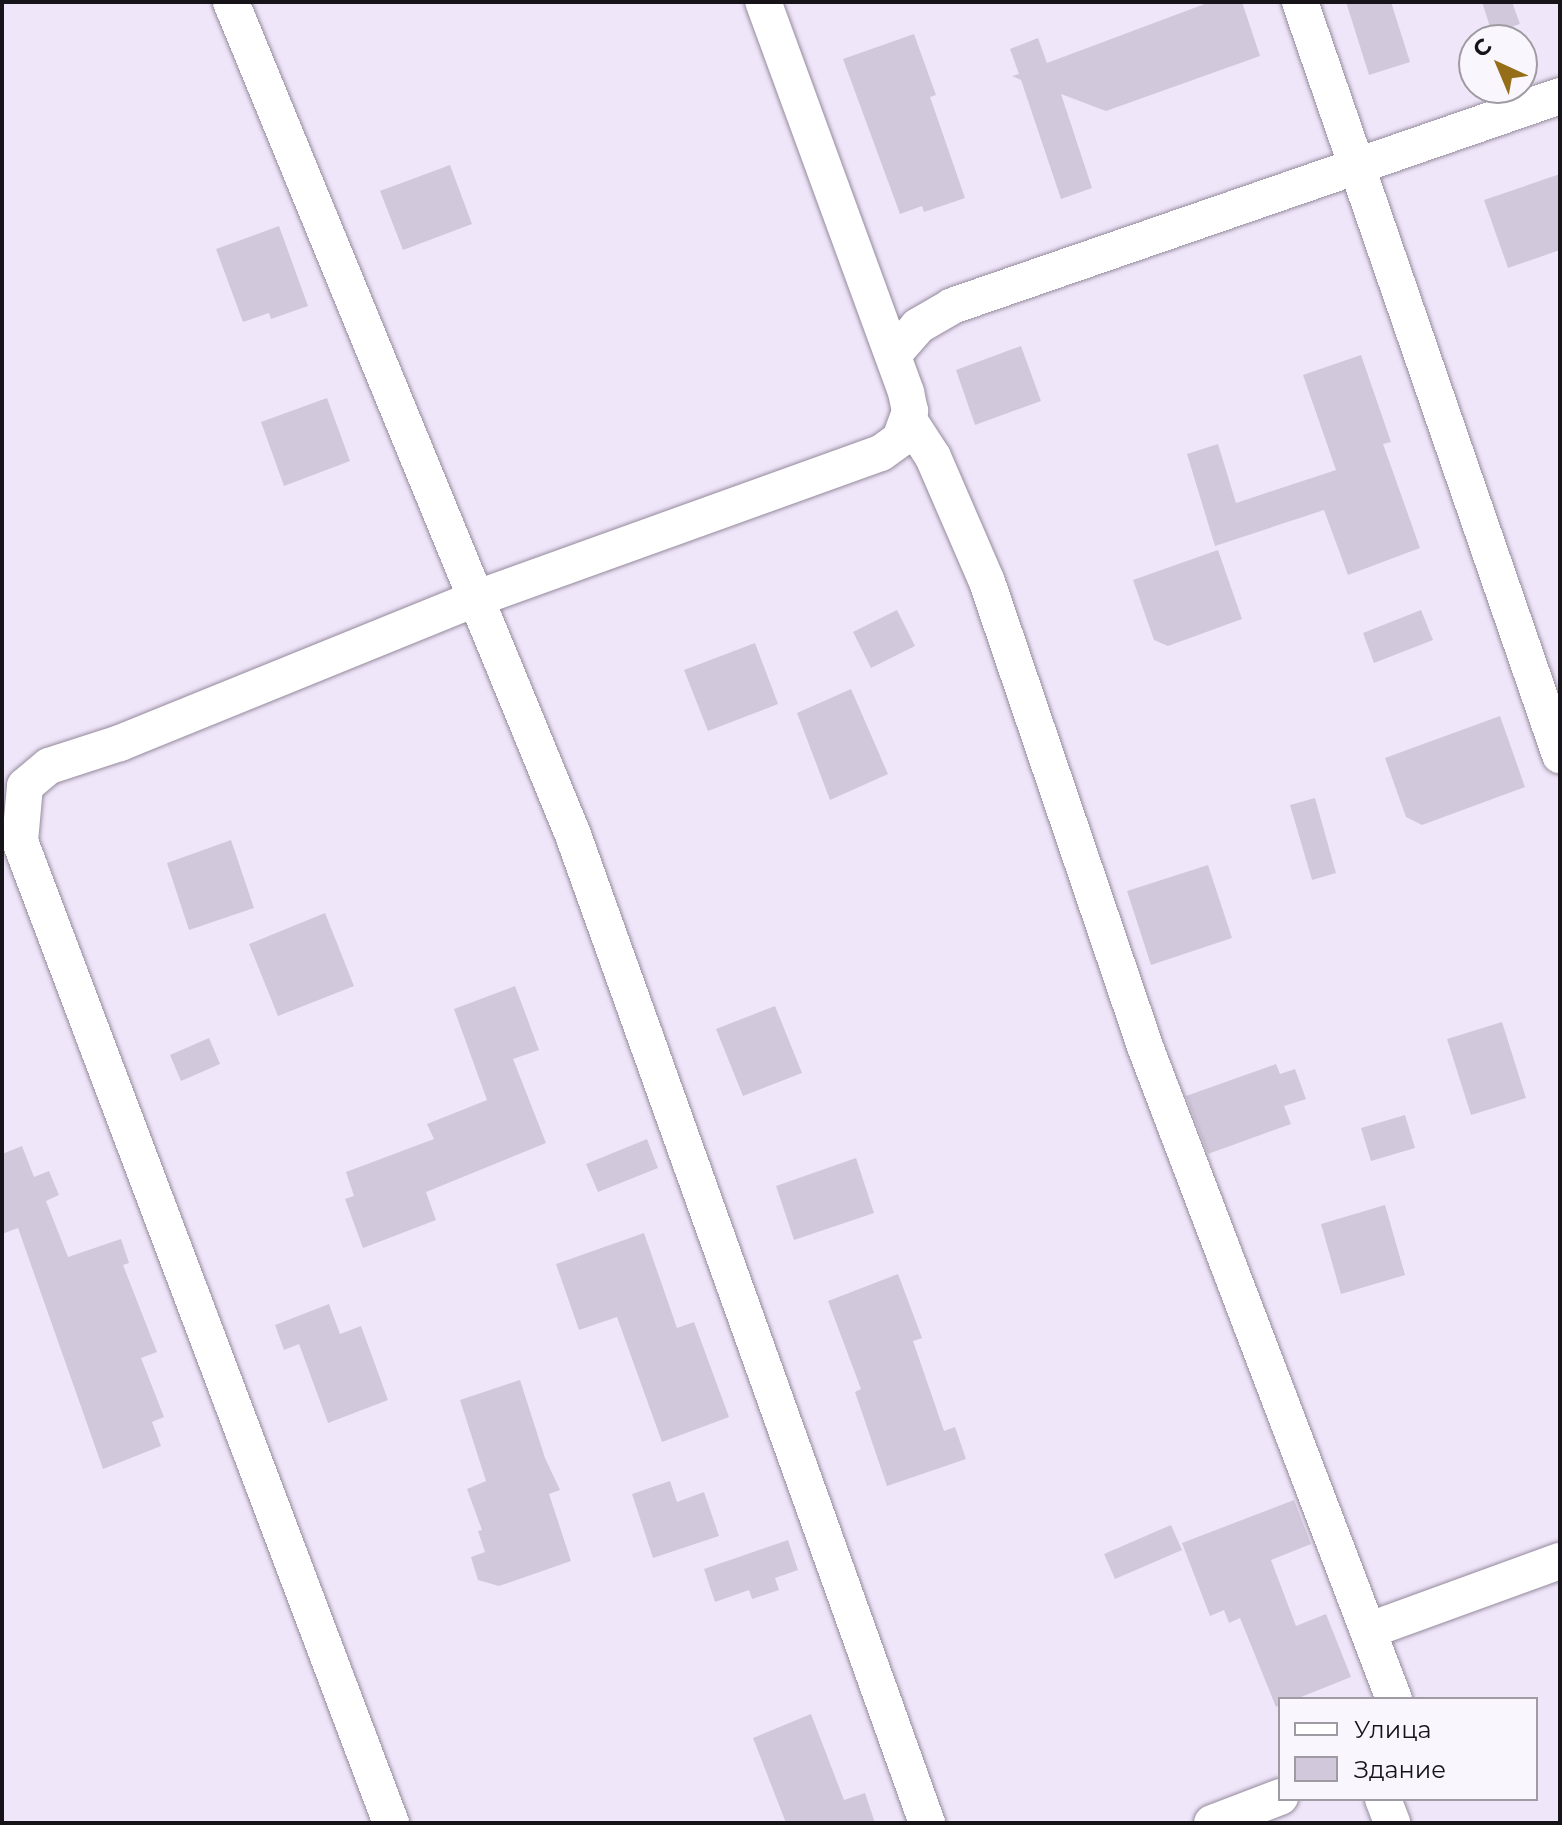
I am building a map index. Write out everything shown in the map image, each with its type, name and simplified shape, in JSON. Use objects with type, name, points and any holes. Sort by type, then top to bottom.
[{"type":"street","points":[[231,2],[578,847],[927,1823]]},
{"type":"street","points":[[763,2],[906,392],[909,420],[933,457],[987,582],[1146,1049],[1393,1697]]},
{"type":"street","points":[[1300,2],[1560,755]]},
{"type":"street","points":[[893,355],[918,326],[952,306],[1359,168],[1560,96]]},
{"type":"street","points":[[11,810],[25,786],[49,766],[120,743],[475,599],[881,453],[900,439],[909,420]]},
{"type":"street","points":[[2,770],[20,841],[391,1823]]},
{"type":"street","points":[[1370,1630],[1560,1561]]},
{"type":"street","points":[[1212,1823],[1278,1798]]},
{"type":"street","points":[[1384,1801],[1392,1823]]},
{"type":"building","points":[[1210,2],[1242,2],[1260,56],[1106,111],[1061,94],[1092,188],[1061,199],[1021,80],[1012,76],[1019,74],[1010,49],[1038,38],[1047,63]]},
{"type":"building","points":[[1346,2],[1391,2],[1410,62],[1369,75]]},
{"type":"building","points":[[1482,2],[1512,2],[1520,24],[1489,24]]},
{"type":"building","points":[[914,34],[936,95],[930,97],[965,198],[924,212],[922,206],[900,214],[843,59]]},
{"type":"building","points":[[450,165],[472,224],[403,250],[380,191]]},
{"type":"building","points":[[1560,174],[1560,250],[1508,268],[1484,200]]},
{"type":"building","points":[[279,226],[308,306],[271,319],[269,313],[243,322],[216,249]]},
{"type":"building","points":[[1021,346],[1041,401],[975,425],[956,370]]},
{"type":"building","points":[[1361,355],[1391,442],[1383,444],[1420,548],[1348,575],[1324,510],[1215,546],[1187,454],[1218,444],[1236,503],[1336,470],[1303,375]]},
{"type":"building","points":[[327,398],[350,461],[284,486],[261,422]]},
{"type":"building","points":[[1218,550],[1242,619],[1168,646],[1154,640],[1133,580]]},
{"type":"building","points":[[897,610],[915,646],[871,668],[853,632]]},
{"type":"building","points":[[1421,610],[1433,640],[1374,663],[1363,633]]},
{"type":"building","points":[[755,643],[778,704],[708,731],[684,670]]},
{"type":"building","points":[[851,689],[888,774],[830,800],[797,713]]},
{"type":"building","points":[[1500,716],[1525,787],[1422,825],[1406,817],[1385,758]]},
{"type":"building","points":[[1315,798],[1336,873],[1312,880],[1290,805]]},
{"type":"building","points":[[231,840],[254,908],[189,930],[167,863]]},
{"type":"building","points":[[1208,865],[1232,938],[1151,965],[1127,891]]},
{"type":"building","points":[[325,913],[354,986],[278,1016],[249,944]]},
{"type":"building","points":[[515,986],[539,1050],[513,1059],[546,1143],[426,1192],[436,1220],[363,1248],[345,1199],[354,1196],[346,1172],[434,1139],[427,1124],[487,1100],[454,1009]]},
{"type":"building","points":[[775,1006],[802,1073],[743,1096],[716,1029]]},
{"type":"building","points":[[1502,1022],[1526,1098],[1471,1115],[1447,1039]]},
{"type":"building","points":[[209,1038],[220,1064],[181,1081],[170,1055]]},
{"type":"building","points":[[1276,1064],[1280,1074],[1295,1069],[1306,1099],[1284,1106],[1291,1124],[1208,1154],[1186,1096]]},
{"type":"building","points":[[1405,1115],[1415,1148],[1371,1161],[1361,1128]]},
{"type":"building","points":[[647,1139],[658,1168],[598,1192],[586,1164]]},
{"type":"building","points":[[22,1146],[34,1177],[49,1171],[59,1195],[46,1201],[68,1257],[121,1239],[129,1263],[123,1265],[157,1352],[141,1358],[164,1417],[152,1422],[161,1446],[103,1469],[18,1228],[2,1234],[2,1154]]},
{"type":"building","points":[[856,1158],[874,1213],[794,1240],[776,1186]]},
{"type":"building","points":[[1385,1205],[1405,1275],[1341,1294],[1321,1224]]},
{"type":"building","points":[[644,1233],[677,1328],[694,1322],[729,1417],[662,1442],[617,1317],[579,1330],[556,1264]]},
{"type":"building","points":[[898,1274],[922,1338],[913,1341],[944,1431],[955,1427],[966,1459],[887,1486],[855,1392],[861,1389],[828,1301]]},
{"type":"building","points":[[329,1304],[340,1334],[361,1326],[388,1400],[328,1423],[299,1344],[284,1350],[275,1325]]},
{"type":"building","points":[[520,1380],[545,1458],[560,1490],[549,1494],[571,1561],[499,1586],[478,1580],[471,1557],[485,1552],[478,1531],[482,1530],[467,1489],[486,1481],[460,1400]]},
{"type":"building","points":[[670,1481],[677,1502],[704,1492],[719,1536],[653,1558],[632,1494]]},
{"type":"building","points":[[1294,1500],[1311,1544],[1271,1560],[1296,1626],[1326,1614],[1351,1677],[1301,1697],[1278,1697],[1276,1707],[1240,1618],[1229,1623],[1224,1610],[1210,1616],[1182,1543]]},
{"type":"building","points":[[1171,1525],[1182,1550],[1115,1579],[1104,1554]]},
{"type":"building","points":[[788,1540],[798,1570],[775,1578],[779,1590],[752,1599],[749,1590],[715,1602],[704,1569]]},
{"type":"building","points":[[811,1714],[844,1800],[865,1793],[875,1823],[786,1823],[753,1738]]}]
